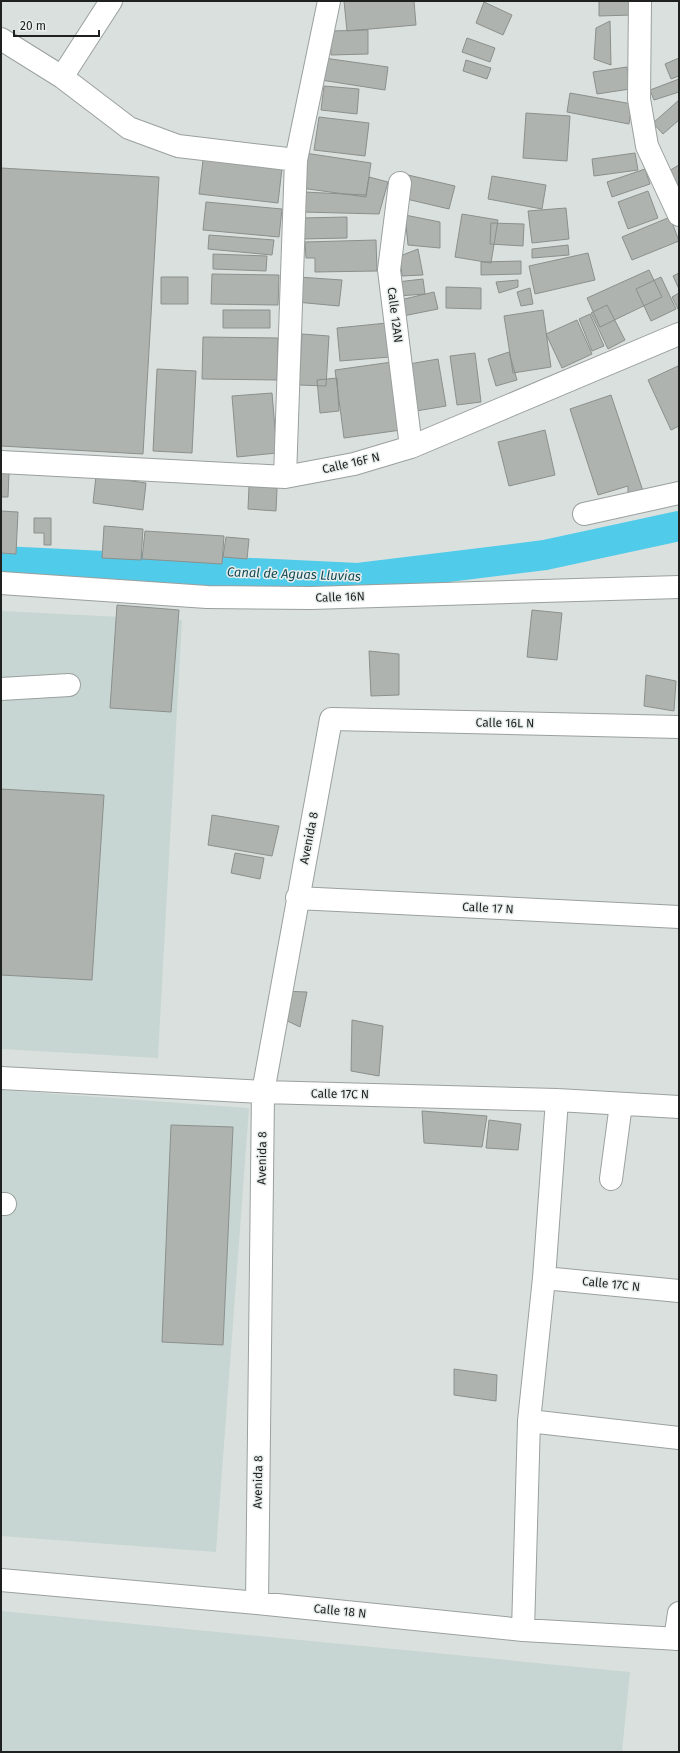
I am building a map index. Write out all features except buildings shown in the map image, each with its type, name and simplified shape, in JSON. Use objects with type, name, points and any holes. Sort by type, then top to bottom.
[{"type":"street","points":[[62,77],[111,1]]},
{"type":"street","points":[[285,477],[296,160],[329,1]]},
{"type":"street","points":[[640,1],[638,99],[647,146],[679,215]]},
{"type":"street","points":[[1,39],[62,77],[129,128],[178,146],[296,160]]},
{"type":"street","name":"Calle 12AN","points":[[400,183],[389,270],[411,447]]},
{"type":"street","name":"Calle 16F N","points":[[1,462],[285,477],[354,464],[411,447],[679,334]]},
{"type":"street","points":[[584,514],[679,493]]},
{"type":"street","name":"Calle 16N","points":[[1,583],[207,597],[311,598],[679,587]]},
{"type":"street","points":[[1,689],[69,685]]},
{"type":"street","name":"Calle 16L N","points":[[331,719],[679,727]]},
{"type":"street","name":"Avenida 8","points":[[257,1603],[263,1092],[297,898],[331,719]]},
{"type":"street","name":"Calle 17 N","points":[[297,898],[679,917]]},
{"type":"street","name":"Calle 17C N","points":[[1,1078],[263,1092],[557,1100],[679,1107]]},
{"type":"street","points":[[523,1630],[529,1421],[544,1278],[557,1100]]},
{"type":"street","points":[[611,1179],[622,1104]]},
{"type":"street","name":"Calle 17C N","points":[[544,1278],[679,1291]]},
{"type":"street","points":[[529,1421],[679,1438]]},
{"type":"street","name":"Calle 18 N","points":[[1,1580],[257,1603],[523,1630],[677,1639]]},
{"type":"street","points":[[677,1639],[679,1613]]},
{"type":"shaded area","points":[[1,611],[182,620],[158,1058],[1,1049]]},
{"type":"shaded area","points":[[1,1090],[249,1108],[216,1552],[1,1536]]},
{"type":"shaded area","points":[[1,1611],[630,1672],[622,1752],[1,1752]]},
{"type":"waterway","name":"Canal de Aguas Lluvias","points":[[1,561],[358,578],[545,555],[679,526]]}]
